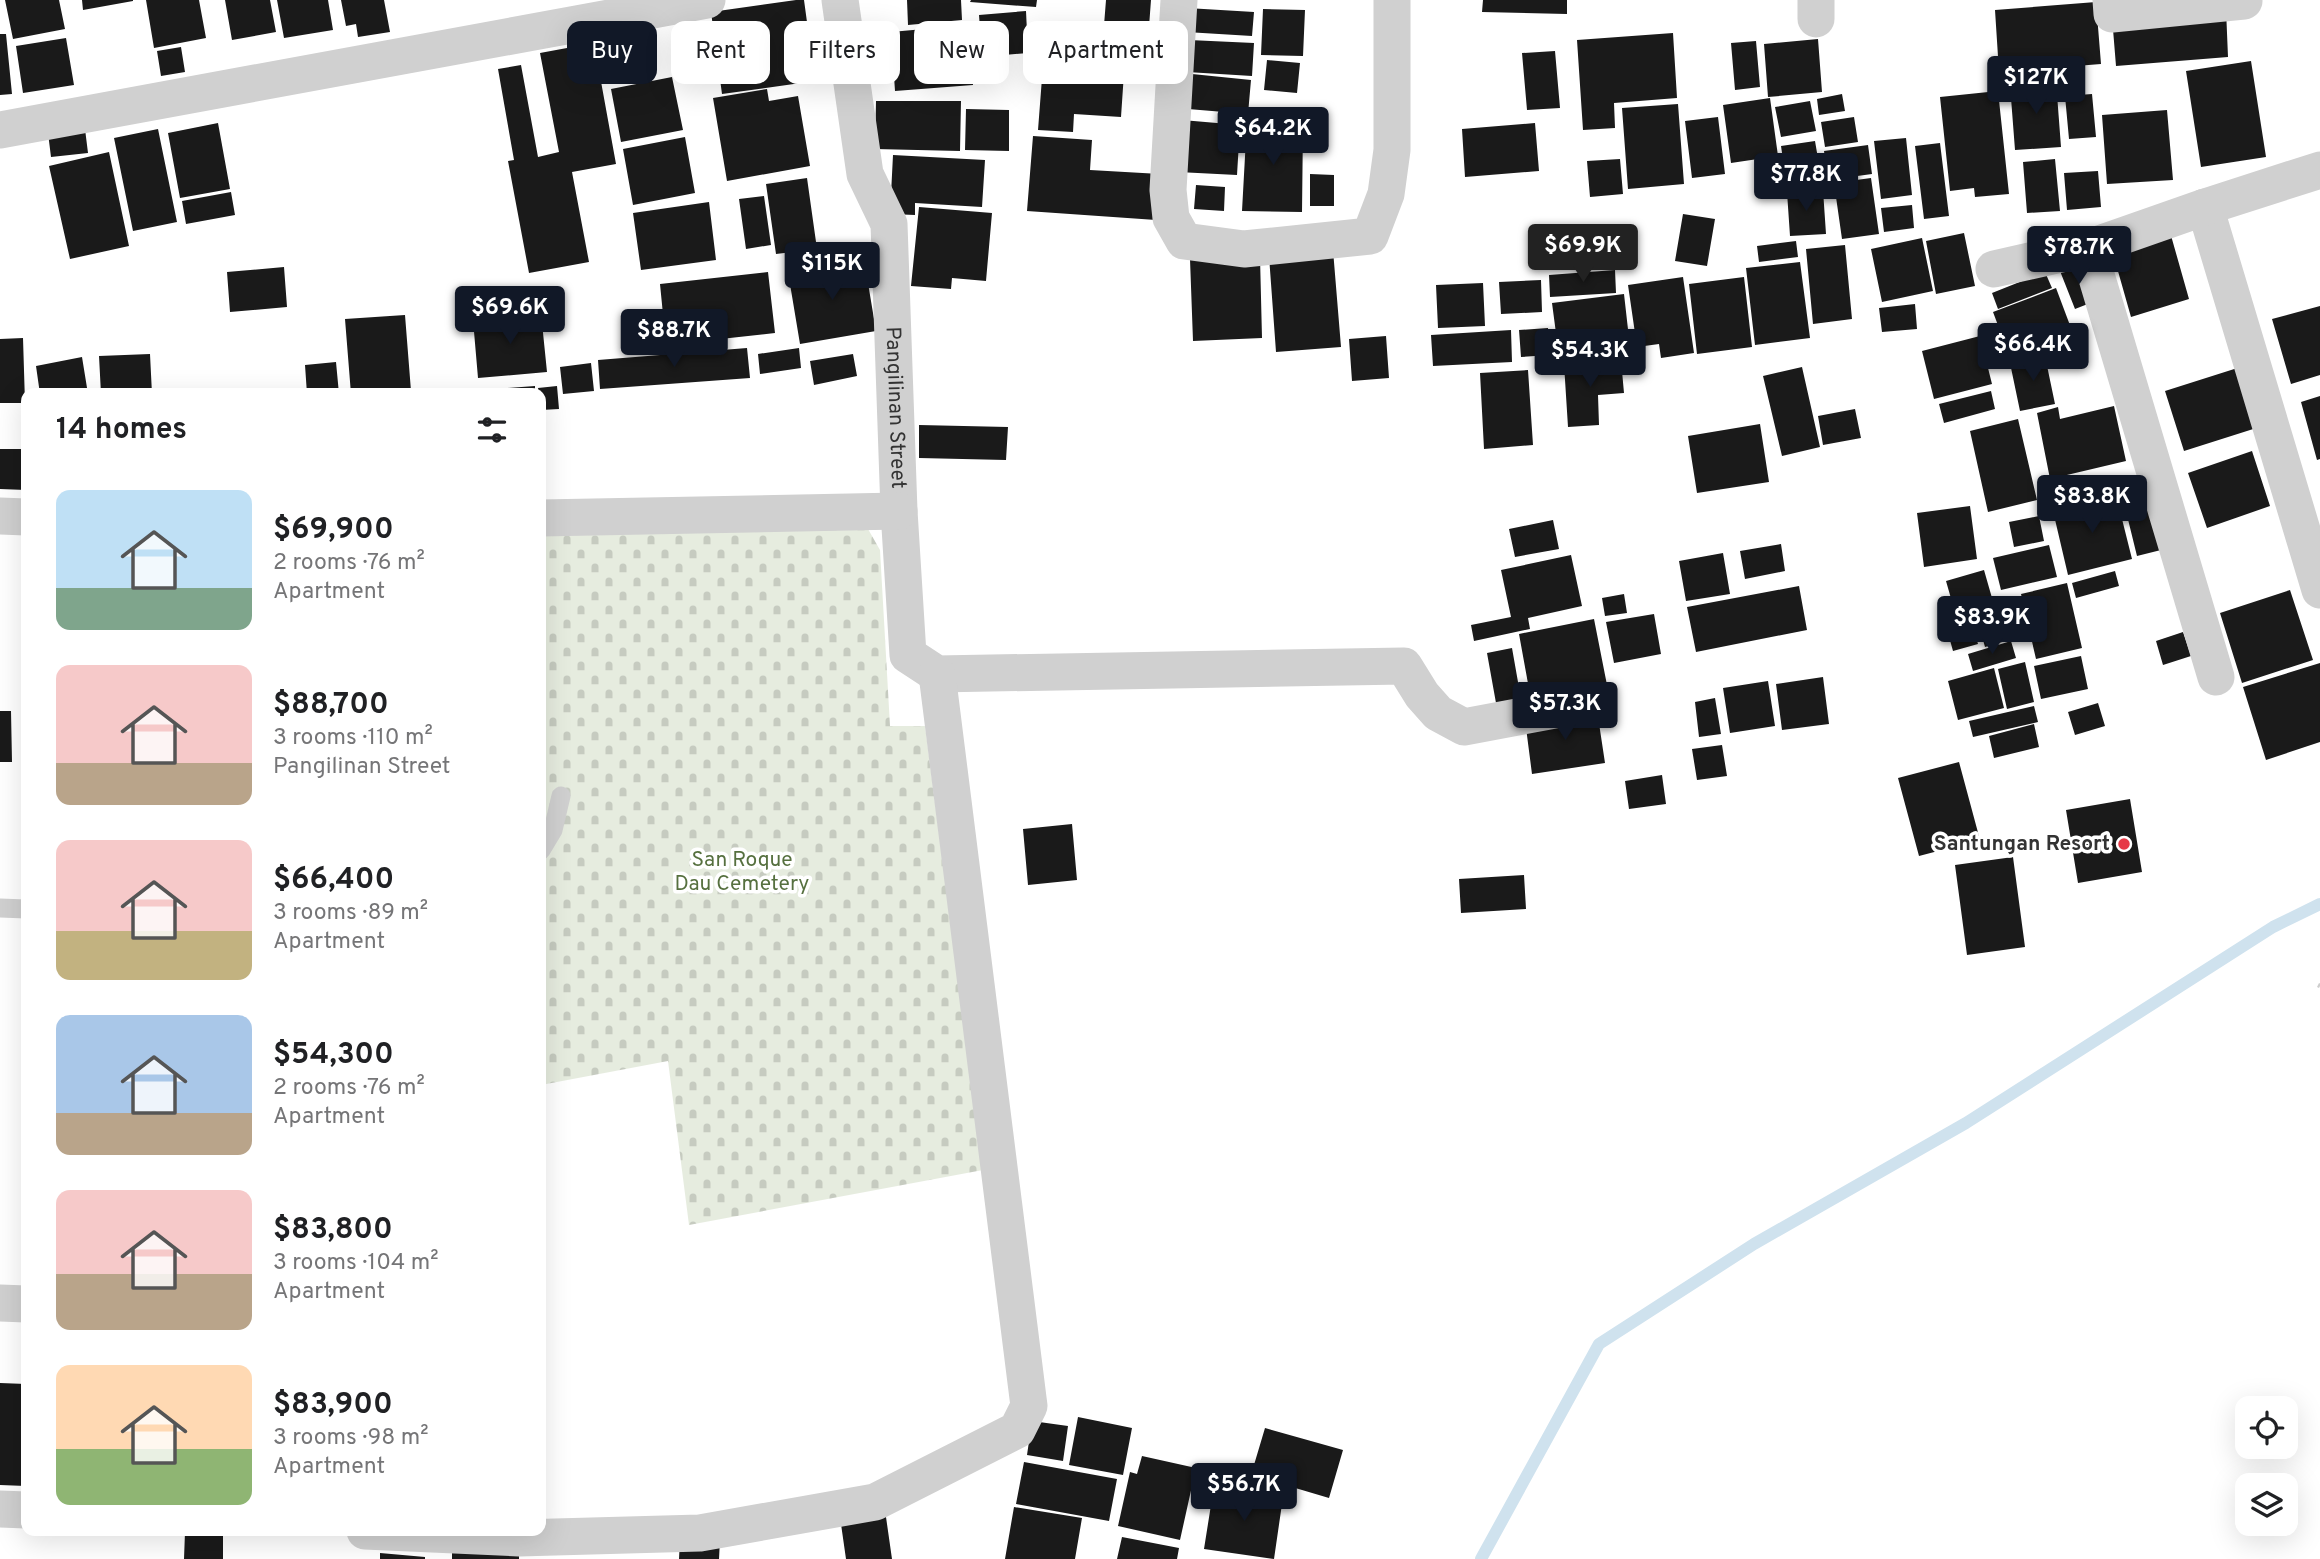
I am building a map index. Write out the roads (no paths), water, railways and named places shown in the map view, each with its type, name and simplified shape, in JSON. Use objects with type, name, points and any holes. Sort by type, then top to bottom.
[{"type":"street","points":[[0,130],[707,0]]},
{"type":"street","name":"Pangilinan Street","points":[[475,1536],[519,1538],[700,1533],[875,1502],[1017,1430],[1029,1406],[899,511],[889,224],[865,174],[840,0]]},
{"type":"street","points":[[1179,0],[1168,190],[1171,218],[1184,241],[1244,249],[1370,236],[1386,194],[1392,150],[1392,0]]},
{"type":"street","points":[[2111,0],[2112,14],[2245,1]]},
{"type":"street","points":[[1994,268],[2088,248],[2320,170]]},
{"type":"street","points":[[2205,207],[2320,590]]},
{"type":"street","points":[[2088,248],[2216,677]]},
{"type":"street","points":[[546,518],[899,511]]},
{"type":"street","points":[[0,516],[21,517]]},
{"type":"street","points":[[922,664],[1404,666],[1422,695],[1438,713],[1464,727],[1560,709]]},
{"type":"street","points":[[0,1303],[21,1304]]},
{"type":"street","points":[[0,1509],[21,1510]]},
{"type":"lane","points":[[546,842],[554,830],[561,796]]},
{"type":"lane","points":[[0,908],[21,909]]},
{"type":"waterway","points":[[1481,1559],[1599,1344],[1754,1244],[1966,1123],[2273,927],[2320,904]]},
{"type":"place","name":"Santungan Resort","points":[[2124,844]]},
{"type":"park label","name":"San Roque Dau Cemetery","points":[[742,872]]}]
